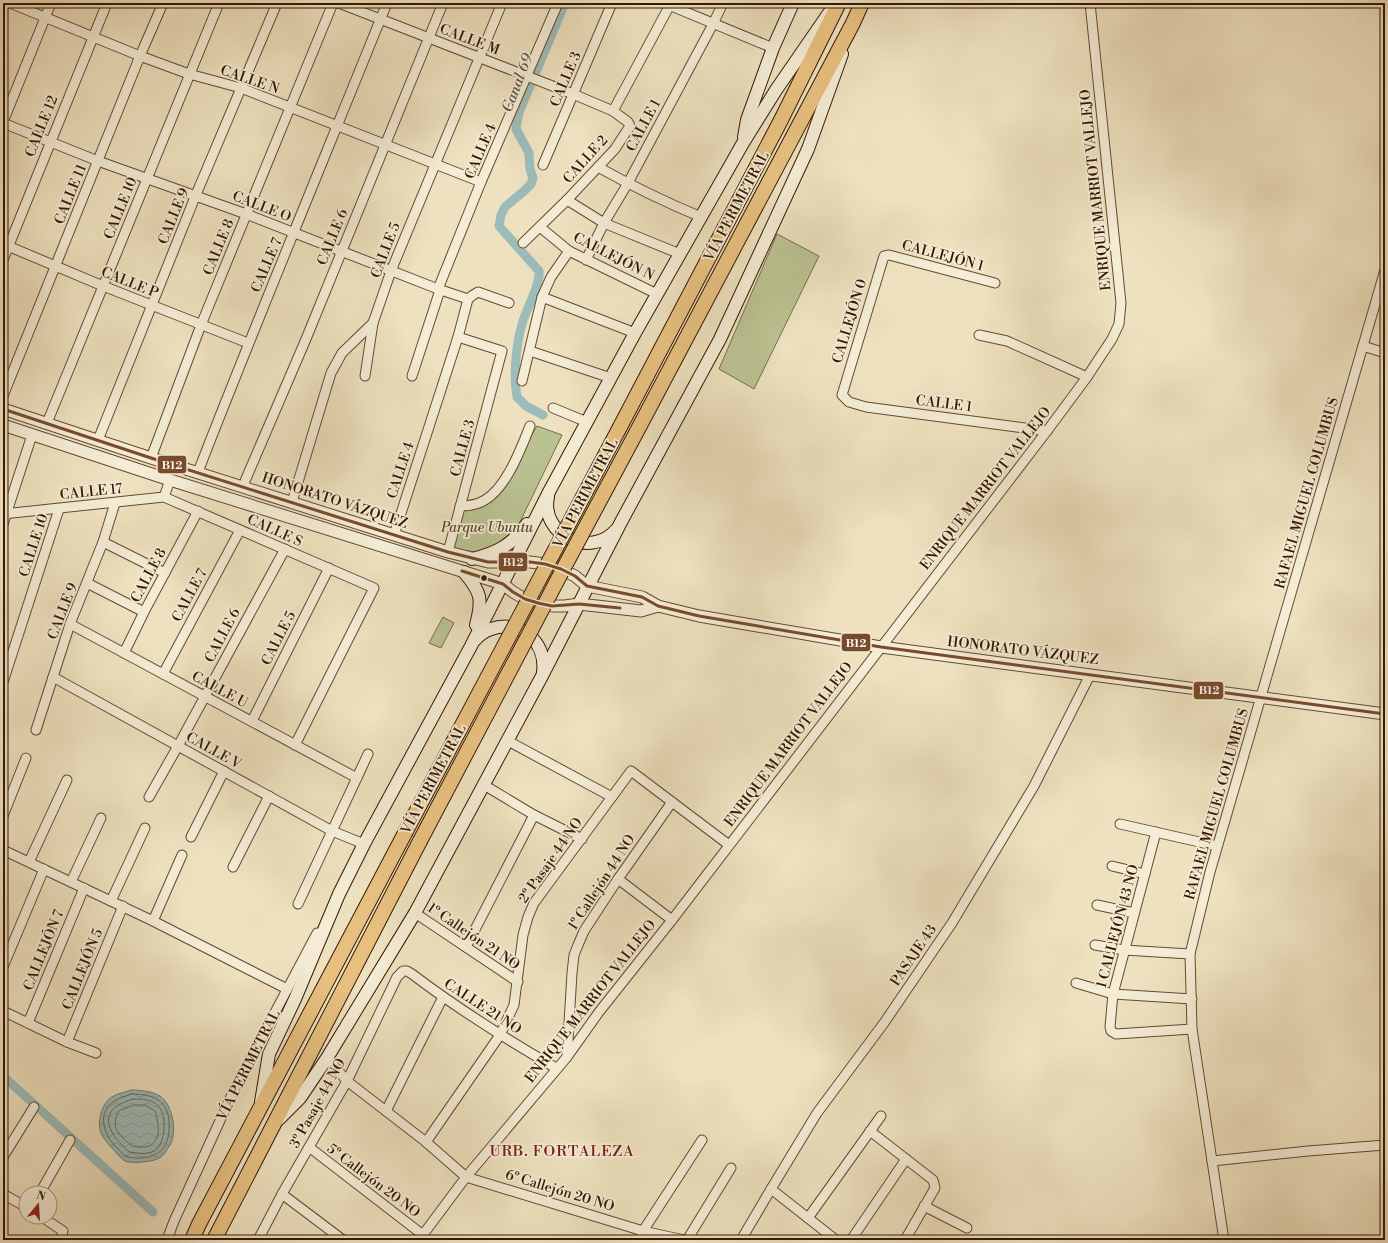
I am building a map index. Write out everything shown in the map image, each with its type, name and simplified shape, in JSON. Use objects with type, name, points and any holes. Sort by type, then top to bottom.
[{"type":"highway","name":"VÍA PERIMETRAL","points":[[192,1240],[259,1109],[781,120],[839,3]]},
{"type":"highway","name":"VÍA PERIMETRAL","points":[[214,1240],[420,841],[853,23],[862,3]]},
{"type":"main road","name":"VÍA PERIMETRAL","points":[[744,143],[747,120],[773,48],[793,3]]},
{"type":"main road","name":"VÍA PERIMETRAL","points":[[259,1109],[269,1054],[295,999],[339,894],[364,844],[471,646],[550,490],[635,333],[776,90],[835,3]]},
{"type":"main road","name":"VÍA PERIMETRAL","points":[[275,1123],[300,1098],[327,1058],[415,913],[508,741],[621,522],[723,332],[808,149],[853,23]]},
{"type":"main road","points":[[550,490],[547,502],[548,513],[553,524],[560,533],[570,540],[582,543],[605,539],[614,532],[621,522]]},
{"type":"main road","points":[[472,559],[489,554],[507,546],[520,533],[550,490]]},
{"type":"main road","points":[[464,572],[476,588],[480,599],[480,611],[471,646]]},
{"type":"main road","points":[[471,646],[477,637],[497,627],[508,626],[519,629],[529,635],[537,643],[542,653],[544,664],[542,676]]},
{"type":"street","name":"CALLE N","points":[[10,3],[140,56],[189,74],[241,88],[385,146],[482,182]]},
{"type":"street","points":[[3,122],[44,17],[51,3]]},
{"type":"street","name":"CALLE 12","points":[[3,260],[6,245],[107,3]]},
{"type":"street","name":"CALLE 11","points":[[3,396],[140,56],[163,3]]},
{"type":"street","name":"CALLE 10","points":[[47,423],[219,3]]},
{"type":"street","name":"CALLE 9","points":[[98,440],[195,197],[277,3]]},
{"type":"street","name":"CALLE 8","points":[[151,458],[201,325],[333,3]]},
{"type":"street","name":"CALLE M","points":[[339,3],[480,57],[613,111]]},
{"type":"street","name":"CALLE 7","points":[[198,472],[248,343],[338,127],[387,3]]},
{"type":"street","name":"CALLE 6","points":[[245,481],[306,339],[443,3]]},
{"type":"street","name":"CALLE 5","points":[[292,502],[331,373],[342,354],[373,323],[391,271],[434,164],[502,3]]},
{"type":"street","name":"CALLE 4","points":[[412,376],[439,290],[482,182],[558,3]]},
{"type":"street","name":"CALLE 3","points":[[543,165],[612,3]]},
{"type":"street","name":"CALLE 1","points":[[586,260],[604,223],[628,183],[714,24],[723,3]]},
{"type":"street","name":"ENRIQUE MARRIOT VALLEJO","points":[[421,1237],[466,1177],[556,1068],[567,1057],[599,1012],[672,920],[728,845],[1047,431],[1087,377],[1112,339],[1119,324],[1121,302],[1090,3]]},
{"type":"street","points":[[613,111],[669,4],[773,48]]},
{"type":"street","name":"CALLE 2","points":[[522,243],[567,200],[615,149],[630,126],[628,122],[613,111]]},
{"type":"street","name":"CALLE O","points":[[3,122],[98,161],[246,214],[439,290],[468,299]]},
{"type":"street","points":[[598,167],[672,205],[701,217]]},
{"type":"street","points":[[567,200],[604,223],[680,254]]},
{"type":"street","name":"CALLEJÓN N","points":[[540,227],[569,251],[657,294]]},
{"type":"street","name":"CALLE P","points":[[6,245],[103,286],[248,343]]},
{"type":"street","points":[[522,381],[542,297],[551,277],[569,251]]},
{"type":"street","name":"CALLEJÓN 1","points":[[884,256],[890,255],[995,283]]},
{"type":"street","name":"CALLEJÓN 0","points":[[842,395],[884,256]]},
{"type":"street","name":"RAFAEL MIGUEL COLUMBUS","points":[[1224,1240],[1192,1029],[1190,954],[1217,846],[1385,270]]},
{"type":"street","points":[[468,299],[478,292],[509,303]]},
{"type":"street","points":[[542,297],[635,333]]},
{"type":"street","name":"CALLE 4","points":[[394,535],[458,337],[468,299]]},
{"type":"street","points":[[365,376],[373,323]]},
{"type":"street","points":[[979,336],[1008,341],[1087,377]]},
{"type":"street","name":"CALLE 3","points":[[448,552],[502,351],[458,337]]},
{"type":"street","points":[[1363,346],[1385,353]]},
{"type":"street","points":[[530,351],[611,378]]},
{"type":"street","name":"CALLE 1","points":[[842,395],[849,402],[866,407],[1047,431]]},
{"type":"street","points":[[553,408],[587,422]]},
{"type":"street","name":"HONORATO VÁZQUEZ","points":[[3,409],[151,458],[448,552],[488,562],[530,562],[545,564],[561,569],[575,576],[588,586],[642,597],[658,606],[699,616],[881,647],[1385,714]]},
{"type":"street","name":"HONORATO VÁZQUEZ","points":[[3,425],[170,480],[503,584],[519,595],[538,603],[552,606],[579,604],[641,611],[658,606]]},
{"type":"street","points":[[460,506],[472,505],[485,500],[495,490],[511,471],[530,426]]},
{"type":"street","points":[[3,524],[32,435]]},
{"type":"street","points":[[164,497],[170,480]]},
{"type":"street","name":"CALLE 17","points":[[5,514],[164,497]]},
{"type":"street","name":"CALLE S","points":[[164,497],[374,588],[295,745]]},
{"type":"street","name":"CALLE 9","points":[[36,730],[70,624],[103,542],[115,503]]},
{"type":"street","name":"CALLE 10","points":[[3,682],[60,508]]},
{"type":"street","name":"CALLE 8","points":[[124,653],[144,612],[198,511]]},
{"type":"street","name":"CALLE 7","points":[[163,674],[240,530]]},
{"type":"street","points":[[103,542],[165,573]]},
{"type":"street","name":"CALLE 6","points":[[149,797],[285,549]]},
{"type":"street","name":"CALLE 5","points":[[252,721],[328,568]]},
{"type":"street","points":[[87,583],[144,612]]},
{"type":"street","name":"CALLE U","points":[[70,624],[357,778]]},
{"type":"street","name":"PASAJE 43","points":[[741,1240],[817,1114],[884,1023],[952,923],[1034,786],[1090,674]]},
{"type":"street","name":"CALLE V","points":[[53,677],[332,831],[364,844]]},
{"type":"street","points":[[508,741],[612,798]]},
{"type":"street","points":[[298,904],[368,754]]},
{"type":"street","points":[[3,816],[26,758]]},
{"type":"street","points":[[191,836],[224,771]]},
{"type":"street","name":"2º Pasaje 44 NO","points":[[426,1142],[500,1035],[514,1004],[523,935],[534,903],[632,771],[672,802]]},
{"type":"street","points":[[29,862],[67,780]]},
{"type":"street","points":[[484,785],[534,815],[582,839]]},
{"type":"street","points":[[233,867],[269,796]]},
{"type":"street","points":[[672,802],[728,845]]},
{"type":"street","name":"1º Callejón 44 NO","points":[[567,1057],[574,955],[584,931],[618,878],[672,802]]},
{"type":"street","points":[[466,947],[534,815]]},
{"type":"street","points":[[71,882],[101,818]]},
{"type":"street","points":[[1120,824],[1217,846]]},
{"type":"street","points":[[111,901],[145,828]]},
{"type":"street","name":"1 CALLEJÓN 43 NO","points":[[1156,832],[1113,994],[1110,1027],[1111,1031],[1116,1034],[1192,1029]]},
{"type":"street","points":[[3,850],[153,920],[287,989]]},
{"type":"street","points":[[153,920],[182,855]]},
{"type":"street","points":[[1112,866],[1145,874]]},
{"type":"street","points":[[3,967],[44,869]]},
{"type":"street","points":[[618,878],[672,920]]},
{"type":"street","name":"CALLEJÓN 7","points":[[28,1023],[84,888]]},
{"type":"street","name":"VÍA PERIMETRAL","points":[[167,1240],[174,1221],[234,1090],[339,894]]},
{"type":"street","points":[[1097,905],[1134,913]]},
{"type":"street","name":"CALLEJÓN 5","points":[[68,1042],[123,906]]},
{"type":"street","name":"1º Callejón 21 NO","points":[[415,913],[518,982]]},
{"type":"street","points":[[1095,945],[1124,950],[1190,954]]},
{"type":"street","name":"CALLE 21 NO","points":[[397,977],[403,971],[407,971],[500,1035],[556,1068]]},
{"type":"street","name":"3º Pasaje 44 NO","points":[[258,1240],[308,1147],[347,1081],[397,977]]},
{"type":"street","points":[[1076,983],[1113,994],[1192,999]]},
{"type":"street","points":[[386,1111],[443,997]]},
{"type":"street","points":[[3,1011],[68,1042],[96,1053]]},
{"type":"street","name":"6º Callejón 20 NO","points":[[327,1058],[347,1081],[426,1142],[466,1177],[642,1236],[685,1240]]},
{"type":"street","points":[[3,1157],[34,1107]]},
{"type":"street","points":[[808,1218],[881,1116]]},
{"type":"street","points":[[870,1131],[933,1180],[935,1188],[905,1240]]},
{"type":"street","points":[[45,1185],[70,1140]]},
{"type":"street","points":[[642,1236],[702,1140]]},
{"type":"street","points":[[1212,1161],[1385,1145]]},
{"type":"street","name":"5º Callejón 20 NO","points":[[308,1147],[421,1237]]},
{"type":"street","points":[[851,1240],[906,1158]]},
{"type":"street","points":[[685,1240],[731,1168]]},
{"type":"street","points":[[771,1189],[836,1240]]},
{"type":"street","points":[[3,1194],[18,1202]]},
{"type":"street","points":[[282,1194],[343,1240]]},
{"type":"street","points":[[924,1206],[967,1228]]},
{"type":"street","points":[[50,1225],[62,1236]]},
{"type":"green space","points":[[777,234],[819,256],[754,389],[719,369]]},
{"type":"green space","name":"Parque Ubuntu","points":[[537,426],[562,435],[518,526],[507,540],[489,550],[474,552],[452,548],[462,509],[485,504]]},
{"type":"green space","points":[[443,617],[454,623],[441,648],[429,643]]},
{"type":"water","points":[[132,1090],[155,1093],[164,1100],[171,1112],[174,1127],[172,1139],[165,1153],[158,1159],[143,1162],[125,1161],[110,1146],[101,1133],[99,1124],[102,1110],[106,1102],[120,1093]]},
{"type":"waterway","name":"Canal 69","points":[[543,415],[526,406],[517,397],[515,379],[519,339],[525,316],[536,289],[539,271],[499,226],[501,215],[505,207],[531,184],[533,178],[530,169],[529,153],[516,129],[519,112],[565,3]]},
{"type":"waterway","points":[[3,1076],[153,1212]]},
{"type":"transit line","name":"B12","points":[[3,409],[151,458],[448,552],[488,562],[530,562],[545,564],[561,569],[575,576],[587,586],[642,597],[658,606],[699,616],[881,647],[1385,714]]},
{"type":"transit line","name":"B12","points":[[462,571],[503,584],[525,599],[538,603],[552,606],[579,604],[620,608]]},
{"type":"district","name":"URB. FORTALEZA","points":[[562,1151]]}]
